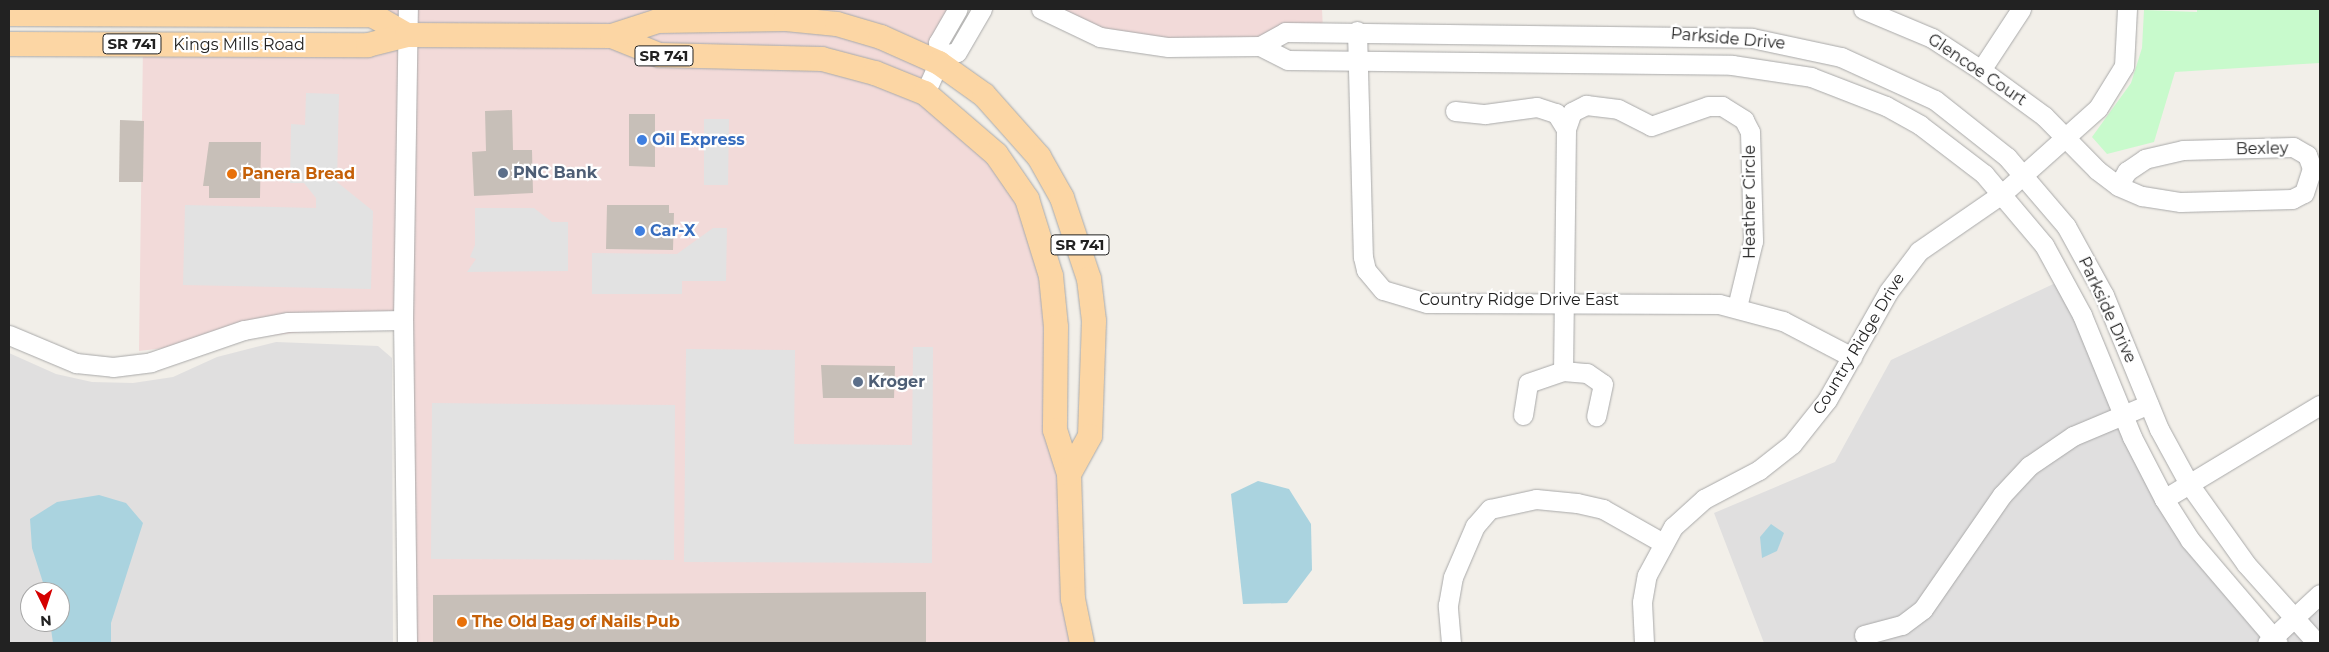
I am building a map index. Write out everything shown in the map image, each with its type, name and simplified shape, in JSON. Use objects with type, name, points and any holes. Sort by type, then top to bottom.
[{"type":"main road","name":"Kings Mills Road","points":[[9,14],[372,15],[407,35]]},
{"type":"main road","name":"Kings Mills Road","points":[[9,44],[368,45],[407,35],[612,36],[658,21],[786,19],[837,24],[941,59]]},
{"type":"main road","name":"Kings Mills Road","points":[[612,36],[659,56],[822,59],[874,73],[925,93]]},
{"type":"main road","name":"SR 741","points":[[941,59],[984,96],[1039,157],[1079,242],[1094,322],[1090,436],[1069,474]]},
{"type":"main road","name":"SR 741","points":[[925,93],[996,154],[1027,199],[1036,221],[1051,276],[1056,327],[1056,430],[1069,474],[1073,599],[1082,643]]},
{"type":"street","points":[[407,643],[403,320],[408,9]]},
{"type":"street","points":[[925,93],[941,59],[938,43],[958,9]]},
{"type":"street","points":[[941,59],[958,52],[982,9]]},
{"type":"street","name":"Parkside Drive","points":[[1041,9],[1100,37],[1168,47],[1260,46],[1288,60],[1732,65],[1811,77],[1856,93],[1920,125],[2002,193],[2064,279],[2123,415],[2164,499],[2190,540],[2272,641]]},
{"type":"street","points":[[1981,70],[2021,9]]},
{"type":"street","name":"Country Ridge Drive","points":[[1644,643],[1642,602],[1647,575],[1663,543],[1699,504],[1759,470],[1792,444],[1827,400],[1888,292],[1920,251],[2002,193],[2098,108],[2118,79],[2124,66],[2127,9]]},
{"type":"street","name":"Glencoe Court","points":[[1874,11],[1932,38],[1981,70],[2066,137]]},
{"type":"street","name":"Country Ridge Drive East","points":[[1357,31],[1359,208],[1363,257],[1373,281],[1396,296],[1427,303],[1565,300],[1680,301],[1737,307],[1783,320],[1852,357]]},
{"type":"street","name":"Parkside Drive","points":[[1260,46],[1285,32],[1699,34],[1803,46],[1865,66],[1935,100],[2024,175],[2066,226],[2092,271],[2149,404],[2189,484],[2246,564],[2317,643]]},
{"type":"street","name":"Heather Circle","points":[[1566,129],[1572,112],[1586,106],[1618,109],[1650,126],[1708,106],[1734,111],[1744,120],[1750,132],[1753,241],[1737,307]]},
{"type":"street","points":[[1455,111],[1485,114],[1537,107],[1556,112],[1566,129],[1563,372]]},
{"type":"street","name":"Bexley","points":[[2066,137],[2118,186],[2154,199],[2180,202],[2292,199],[2304,194],[2312,168],[2307,155],[2292,147],[2183,150],[2145,159],[2127,170],[2118,186]]},
{"type":"street","points":[[9,335],[76,363],[113,367],[151,362],[244,330],[288,322],[403,320]]},
{"type":"street","points":[[1522,415],[1528,383],[1563,372],[1588,373],[1602,384],[1596,416]]},
{"type":"street","points":[[1864,635],[1902,625],[1923,609],[2002,495],[2029,466],[2072,436],[2149,404]]},
{"type":"street","points":[[2164,499],[2320,405]]},
{"type":"street","points":[[1451,643],[1448,605],[1453,577],[1475,526],[1490,509],[1536,499],[1577,503],[1603,510],[1663,543]]},
{"type":"street","points":[[2272,641],[2293,618],[2320,594]]},
{"type":"shaded area","points":[[9,9],[958,9],[925,93],[955,116],[1038,229],[1082,643],[407,643],[403,320],[139,351],[143,44],[406,35],[371,15]]},
{"type":"shaded area","points":[[1041,9],[1322,9],[1323,31],[1260,46],[1100,37]]},
{"type":"shaded area","points":[[306,93],[339,94],[337,182],[373,211],[371,289],[183,285],[185,205],[316,208],[316,198],[304,183],[290,183],[291,124],[305,125]]},
{"type":"shaded area","points":[[704,119],[729,119],[728,185],[704,185]]},
{"type":"shaded area","points":[[475,208],[534,208],[552,222],[568,222],[568,271],[467,272],[476,259],[470,257],[475,245]]},
{"type":"shaded area","points":[[713,228],[727,228],[726,281],[682,281],[682,294],[592,294],[592,253],[677,254]]},
{"type":"shaded area","points":[[2064,279],[2164,499],[2272,637],[2320,594],[2320,643],[1764,643],[1714,513],[1835,462],[1891,360]]},
{"type":"shaded area","points":[[276,342],[378,346],[392,358],[393,643],[9,643],[9,353],[56,374],[92,382],[133,383],[173,377],[217,357]]},
{"type":"shaded area","points":[[913,347],[933,347],[932,563],[684,562],[686,349],[795,350],[794,444],[912,445]]},
{"type":"shaded area","points":[[432,403],[675,405],[674,560],[431,559]]},
{"type":"green space","points":[[2197,9],[2320,9],[2320,63],[2175,72],[2154,142],[2107,154],[2092,137],[2131,83],[2142,48],[2144,10],[2197,12]]},
{"type":"water","points":[[1258,481],[1289,489],[1311,524],[1312,570],[1287,603],[1243,604],[1231,494]]},
{"type":"water","points":[[99,495],[126,503],[143,523],[111,623],[111,643],[53,643],[51,632],[70,632],[70,582],[43,582],[32,548],[30,519],[57,502]]},
{"type":"water","points":[[1771,524],[1784,533],[1777,551],[1762,558],[1760,537]]},
{"type":"building","name":"PNC Bank","points":[[512,110],[513,150],[532,150],[533,193],[474,196],[472,152],[486,151],[485,111]]},
{"type":"building","name":"Oil Express","points":[[629,114],[655,114],[655,167],[629,166]]},
{"type":"building","points":[[120,120],[144,121],[143,182],[119,182]]},
{"type":"building","name":"Panera Bread","points":[[209,142],[261,142],[260,198],[209,198],[209,186],[203,186]]},
{"type":"building","name":"Car-X","points":[[607,205],[669,205],[669,213],[674,213],[673,250],[606,249]]},
{"type":"building","name":"Kroger","points":[[821,365],[895,366],[894,398],[823,398]]},
{"type":"building","points":[[926,592],[926,643],[433,643],[433,595]]},
{"type":"place","name":"Oil Express","points":[[642,140]]},
{"type":"place","name":"PNC Bank","points":[[503,173]]},
{"type":"place","name":"Panera Bread","points":[[232,174]]},
{"type":"place","name":"Car-X","points":[[640,231]]},
{"type":"place","name":"Kroger","points":[[858,382]]},
{"type":"place","name":"The Old Bag of Nails Pub","points":[[462,622]]}]
